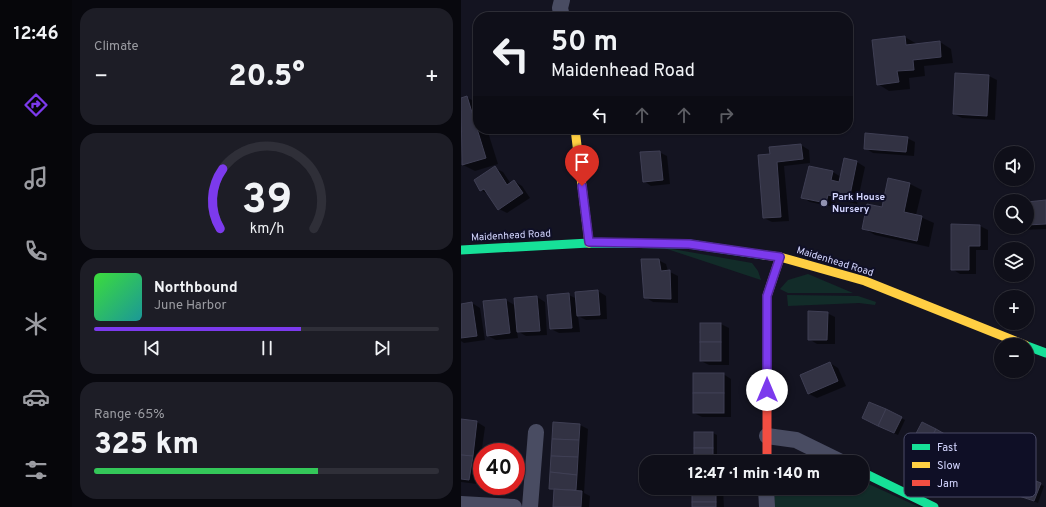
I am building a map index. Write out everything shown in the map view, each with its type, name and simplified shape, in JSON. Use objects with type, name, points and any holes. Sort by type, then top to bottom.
[{"type":"main road","points":[[576,134],[589,242]]},
{"type":"main road","name":"Maidenhead Road","points":[[461,250],[589,242],[689,244],[780,257],[865,281],[1008,338]]},
{"type":"main road","points":[[767,455],[767,296],[780,257]]},
{"type":"main road","name":"Maidenhead Road","points":[[1034,348],[1046,353]]},
{"type":"main road","points":[[869,475],[904,492]]},
{"type":"main road","points":[[913,497],[934,507]]},
{"type":"street","points":[[560,12],[562,0]]},
{"type":"street","points":[[530,507],[536,432]]},
{"type":"street","points":[[767,436],[796,440],[827,455]]},
{"type":"street","points":[[766,495],[767,507]]},
{"type":"street","points":[[461,504],[514,507]]},
{"type":"green space","points":[[661,247],[752,263],[758,271],[761,280]]},
{"type":"green space","points":[[808,274],[853,293],[788,293],[780,289],[788,280]]},
{"type":"green space","points":[[787,295],[858,296],[876,302],[875,305],[859,303],[788,306]]},
{"type":"green space","points":[[869,484],[919,507],[773,507],[775,495],[869,495]]},
{"type":"building","points":[[905,36],[906,45],[940,41],[941,57],[913,60],[914,70],[897,71],[899,82],[877,85],[872,40]]},
{"type":"building","points":[[955,73],[989,75],[987,116],[953,114]]},
{"type":"building","points":[[467,96],[473,116],[473,134],[479,134],[486,158],[462,165],[461,98]]},
{"type":"building","points":[[865,133],[908,137],[906,152],[864,149]]},
{"type":"building","points":[[801,144],[803,159],[777,162],[781,217],[763,218],[758,155],[770,154],[769,147]]},
{"type":"building","points":[[660,151],[663,180],[643,182],[640,152]]},
{"type":"building","points":[[844,158],[857,161],[849,200],[828,195],[826,203],[801,198],[809,166],[833,171],[831,180],[839,182]]},
{"type":"building","points":[[495,166],[507,185],[514,180],[523,193],[498,210],[484,189],[480,191],[474,180]]},
{"type":"building","points":[[888,178],[910,183],[904,212],[922,216],[917,241],[862,229],[867,204],[882,207]]},
{"type":"building","points":[[1046,200],[1046,224],[1034,225],[1034,201]]},
{"type":"building","points":[[951,224],[980,225],[980,246],[969,246],[969,270],[951,270]]},
{"type":"building","points":[[641,259],[659,259],[661,271],[670,270],[671,299],[644,298]]},
{"type":"building","points":[[598,290],[600,315],[577,316],[575,292]]},
{"type":"building","points":[[569,293],[572,328],[550,329],[547,295]]},
{"type":"building","points":[[537,296],[540,331],[517,332],[514,298]]},
{"type":"building","points":[[506,299],[510,333],[487,336],[483,301]]},
{"type":"building","points":[[472,302],[477,336],[461,338],[461,304]]},
{"type":"building","points":[[808,311],[828,312],[827,340],[808,340]]},
{"type":"building","points":[[700,323],[721,323],[721,342],[700,342]]},
{"type":"building","points":[[700,342],[721,342],[721,361],[700,361]]},
{"type":"building","points":[[830,362],[838,381],[808,394],[800,375]]},
{"type":"building","points":[[693,373],[724,373],[724,393],[693,393]]},
{"type":"building","points":[[693,393],[724,393],[724,413],[693,413]]},
{"type":"building","points":[[869,402],[886,409],[878,426],[862,418]]},
{"type":"building","points":[[886,409],[902,417],[894,433],[878,426]]},
{"type":"building","points":[[461,419],[477,421],[474,443],[473,443],[473,456],[461,455]]},
{"type":"building","points":[[553,422],[580,424],[579,440],[552,439]]},
{"type":"building","points":[[922,422],[936,429],[934,433],[916,433]]},
{"type":"building","points":[[936,429],[943,433],[934,433]]},
{"type":"building","points":[[694,432],[713,432],[713,448],[694,448]]},
{"type":"building","points":[[552,439],[579,440],[578,457],[551,456]]},
{"type":"building","points":[[694,448],[713,448],[713,455],[694,455]]},
{"type":"building","points":[[461,455],[473,456],[469,480],[461,479]]},
{"type":"building","points":[[551,456],[578,457],[577,475],[550,472]]},
{"type":"building","points":[[550,472],[577,475],[576,490],[549,489]]},
{"type":"building","points":[[1036,481],[1041,483],[1036,496]]},
{"type":"building","points":[[554,489],[582,491],[581,507],[553,507]]},
{"type":"building","points":[[692,495],[716,495],[716,502],[692,502]]},
{"type":"building","points":[[1022,497],[1036,497],[1034,501]]},
{"type":"building","points":[[692,502],[716,502],[716,507],[692,507]]},
{"type":"traffic: fast","points":[[461,250],[589,243],[689,244],[764,255]]},
{"type":"traffic: fast","points":[[1034,349],[1046,353]]},
{"type":"traffic: fast","points":[[869,475],[904,492]]},
{"type":"traffic: fast","points":[[913,497],[934,507]]},
{"type":"traffic: slow","points":[[576,134],[589,243]]},
{"type":"traffic: slow","points":[[764,255],[780,257],[865,281],[1008,338]]},
{"type":"traffic: slow","points":[[767,305],[767,296],[780,257]]},
{"type":"traffic: jam","points":[[767,305],[767,455]]},
{"type":"place","name":"Park House Nursery","points":[[824,203]]},
{"type":"route","points":[[582,186],[589,242],[689,244],[780,257],[767,296],[767,390]]}]
